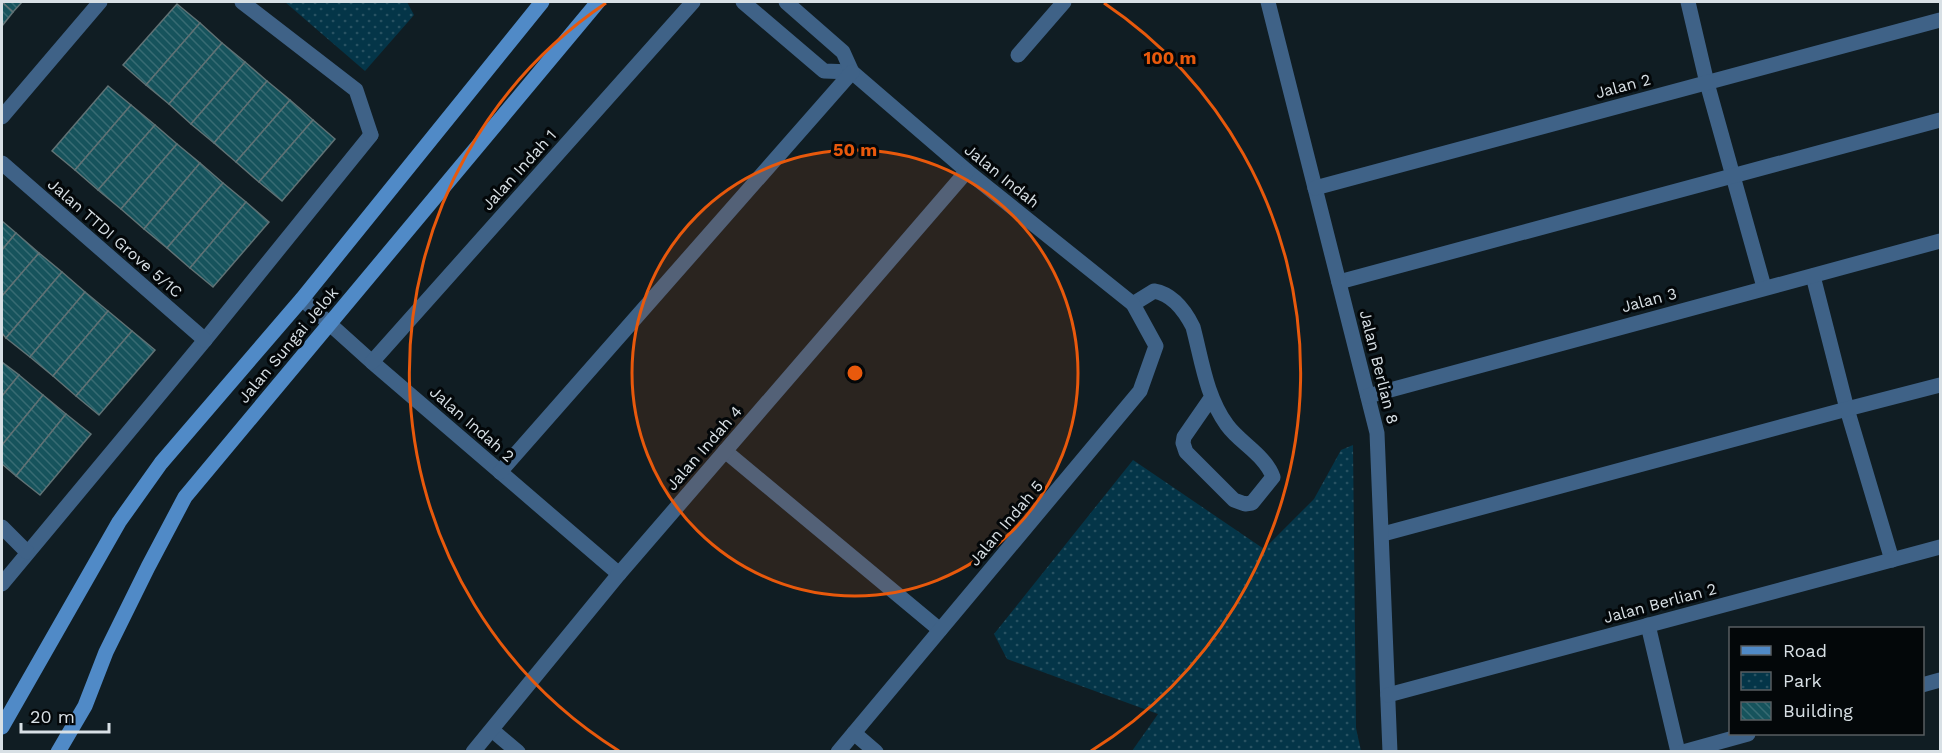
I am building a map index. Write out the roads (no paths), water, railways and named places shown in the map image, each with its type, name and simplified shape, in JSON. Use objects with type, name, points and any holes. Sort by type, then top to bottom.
[{"type":"street","points":[[4,110],[100,2]]},
{"type":"street","points":[[2,584],[205,340],[371,135],[356,90],[242,2]]},
{"type":"street","name":"Jalan Sungai Jelok","points":[[2,727],[125,514],[161,463],[302,298],[542,2]]},
{"type":"street","name":"Jalan Sungai Jelok","points":[[59,750],[85,706],[106,652],[185,497],[598,2]]},
{"type":"street","name":"Jalan Indah 1","points":[[372,362],[693,2]]},
{"type":"street","points":[[743,2],[824,71],[852,72]]},
{"type":"street","name":"Jalan Indah","points":[[786,2],[843,52],[852,72],[967,171],[1132,303]]},
{"type":"street","points":[[1018,54],[1064,2]]},
{"type":"street","name":"Jalan Berlian 8","points":[[1268,2],[1377,433],[1383,534],[1390,752]]},
{"type":"street","points":[[1688,2],[1707,83],[1764,287]]},
{"type":"street","name":"Jalan 2","points":[[1315,188],[1941,20]]},
{"type":"street","points":[[500,472],[852,72]]},
{"type":"street","points":[[1339,282],[1941,120]]},
{"type":"street","name":"Jalan TTDI Grove 5/1C","points":[[2,163],[205,340]]},
{"type":"street","name":"Jalan Indah 4","points":[[473,752],[619,574],[967,171]]},
{"type":"street","name":"Jalan 3","points":[[1368,396],[1764,287],[1941,241]]},
{"type":"street","points":[[1813,276],[1847,408],[1892,560]]},
{"type":"street","points":[[1132,303],[1154,291],[1166,293],[1188,316],[1194,327],[1211,398],[1228,426],[1269,468],[1273,477],[1252,503],[1245,504],[1234,500],[1186,452],[1184,437],[1211,398]]},
{"type":"street","name":"Jalan Indah 2","points":[[302,298],[372,362],[619,574]]},
{"type":"street","name":"Jalan Indah 5","points":[[838,752],[1140,391],[1156,346],[1132,303]]},
{"type":"street","points":[[1383,534],[1847,408],[1941,386]]},
{"type":"street","points":[[725,451],[940,630]]},
{"type":"street","points":[[2,527],[27,552]]},
{"type":"street","name":"Jalan Berlian 2","points":[[1388,695],[1941,547]]},
{"type":"street","points":[[1648,625],[1681,752],[1744,735]]},
{"type":"street","points":[[1924,685],[1941,680]]},
{"type":"street","points":[[2,714],[17,702]]},
{"type":"street","points":[[492,729],[518,752]]},
{"type":"street","points":[[854,733],[876,752]]}]
